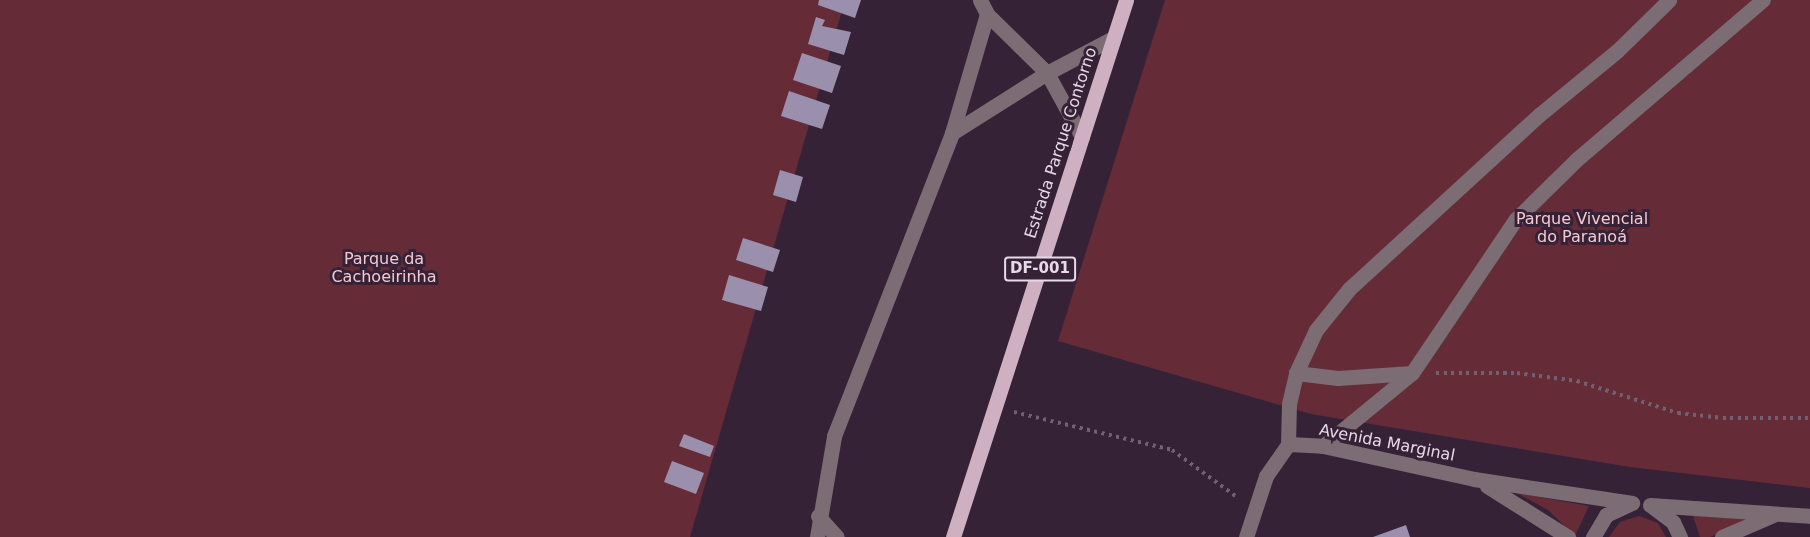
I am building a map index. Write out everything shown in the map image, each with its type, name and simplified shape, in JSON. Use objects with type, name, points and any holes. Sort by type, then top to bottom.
[{"type":"main road","name":"Estrada Parque Contorno","points":[[953,537],[1126,0]]},
{"type":"street","points":[[1246,537],[1266,476],[1288,444],[1289,404],[1296,373],[1316,330],[1349,289],[1539,115],[1617,51],[1669,0]]},
{"type":"street","points":[[1323,446],[1412,373],[1516,219],[1576,160],[1763,0]]},
{"type":"street","points":[[983,7],[1047,73],[1082,137]]},
{"type":"street","points":[[817,537],[818,516],[834,436],[952,133],[983,7]]},
{"type":"street","points":[[952,133],[1047,73],[1113,38]]},
{"type":"street","points":[[1296,373],[1338,378],[1412,373]]},
{"type":"street","name":"Avenida Marginal","points":[[1288,444],[1323,446],[1474,479],[1632,503],[1810,516]]},
{"type":"street","name":"Avenida Marginal","points":[[1474,479],[1515,500],[1568,537]]},
{"type":"street","points":[[1593,537],[1605,514],[1632,503]]},
{"type":"street","points":[[1650,505],[1673,522],[1680,537]]},
{"type":"street","points":[[1722,537],[1776,514]]},
{"type":"street","points":[[818,516],[837,537]]},
{"type":"path","points":[[1412,373],[1517,373],[1577,381],[1678,413],[1723,418],[1810,417]]},
{"type":"path","points":[[996,407],[1172,450],[1228,492],[1256,507]]},
{"type":"green space","name":"Parque da Cachoeirinha","points":[[0,0],[845,0],[690,537],[0,537]]},
{"type":"green space","name":"Parque Vivencial do Paranoá","points":[[1165,0],[1810,0],[1810,488],[1630,467],[1311,414],[1058,341]]},
{"type":"green space","points":[[1517,493],[1589,506],[1575,536],[1548,510]]},
{"type":"green space","points":[[1692,513],[1758,517],[1710,537],[1700,537]]},
{"type":"green space","points":[[1639,516],[1658,523],[1666,537],[1609,537],[1620,522]]},
{"type":"building","points":[[819,0],[861,0],[855,18],[818,5]]},
{"type":"building","points":[[816,17],[825,20],[822,26],[851,32],[844,55],[808,44]]},
{"type":"building","points":[[802,53],[841,66],[832,93],[793,80]]},
{"type":"building","points":[[789,91],[830,105],[822,129],[781,116]]},
{"type":"building","points":[[780,170],[803,177],[796,202],[773,195]]},
{"type":"building","points":[[743,238],[780,250],[773,272],[736,260]]},
{"type":"building","points":[[729,275],[768,287],[761,311],[722,300]]},
{"type":"building","points":[[684,434],[714,446],[710,457],[679,446]]},
{"type":"building","points":[[672,461],[704,473],[696,494],[664,482]]},
{"type":"building","points":[[1406,525],[1410,537],[1373,537]]}]
